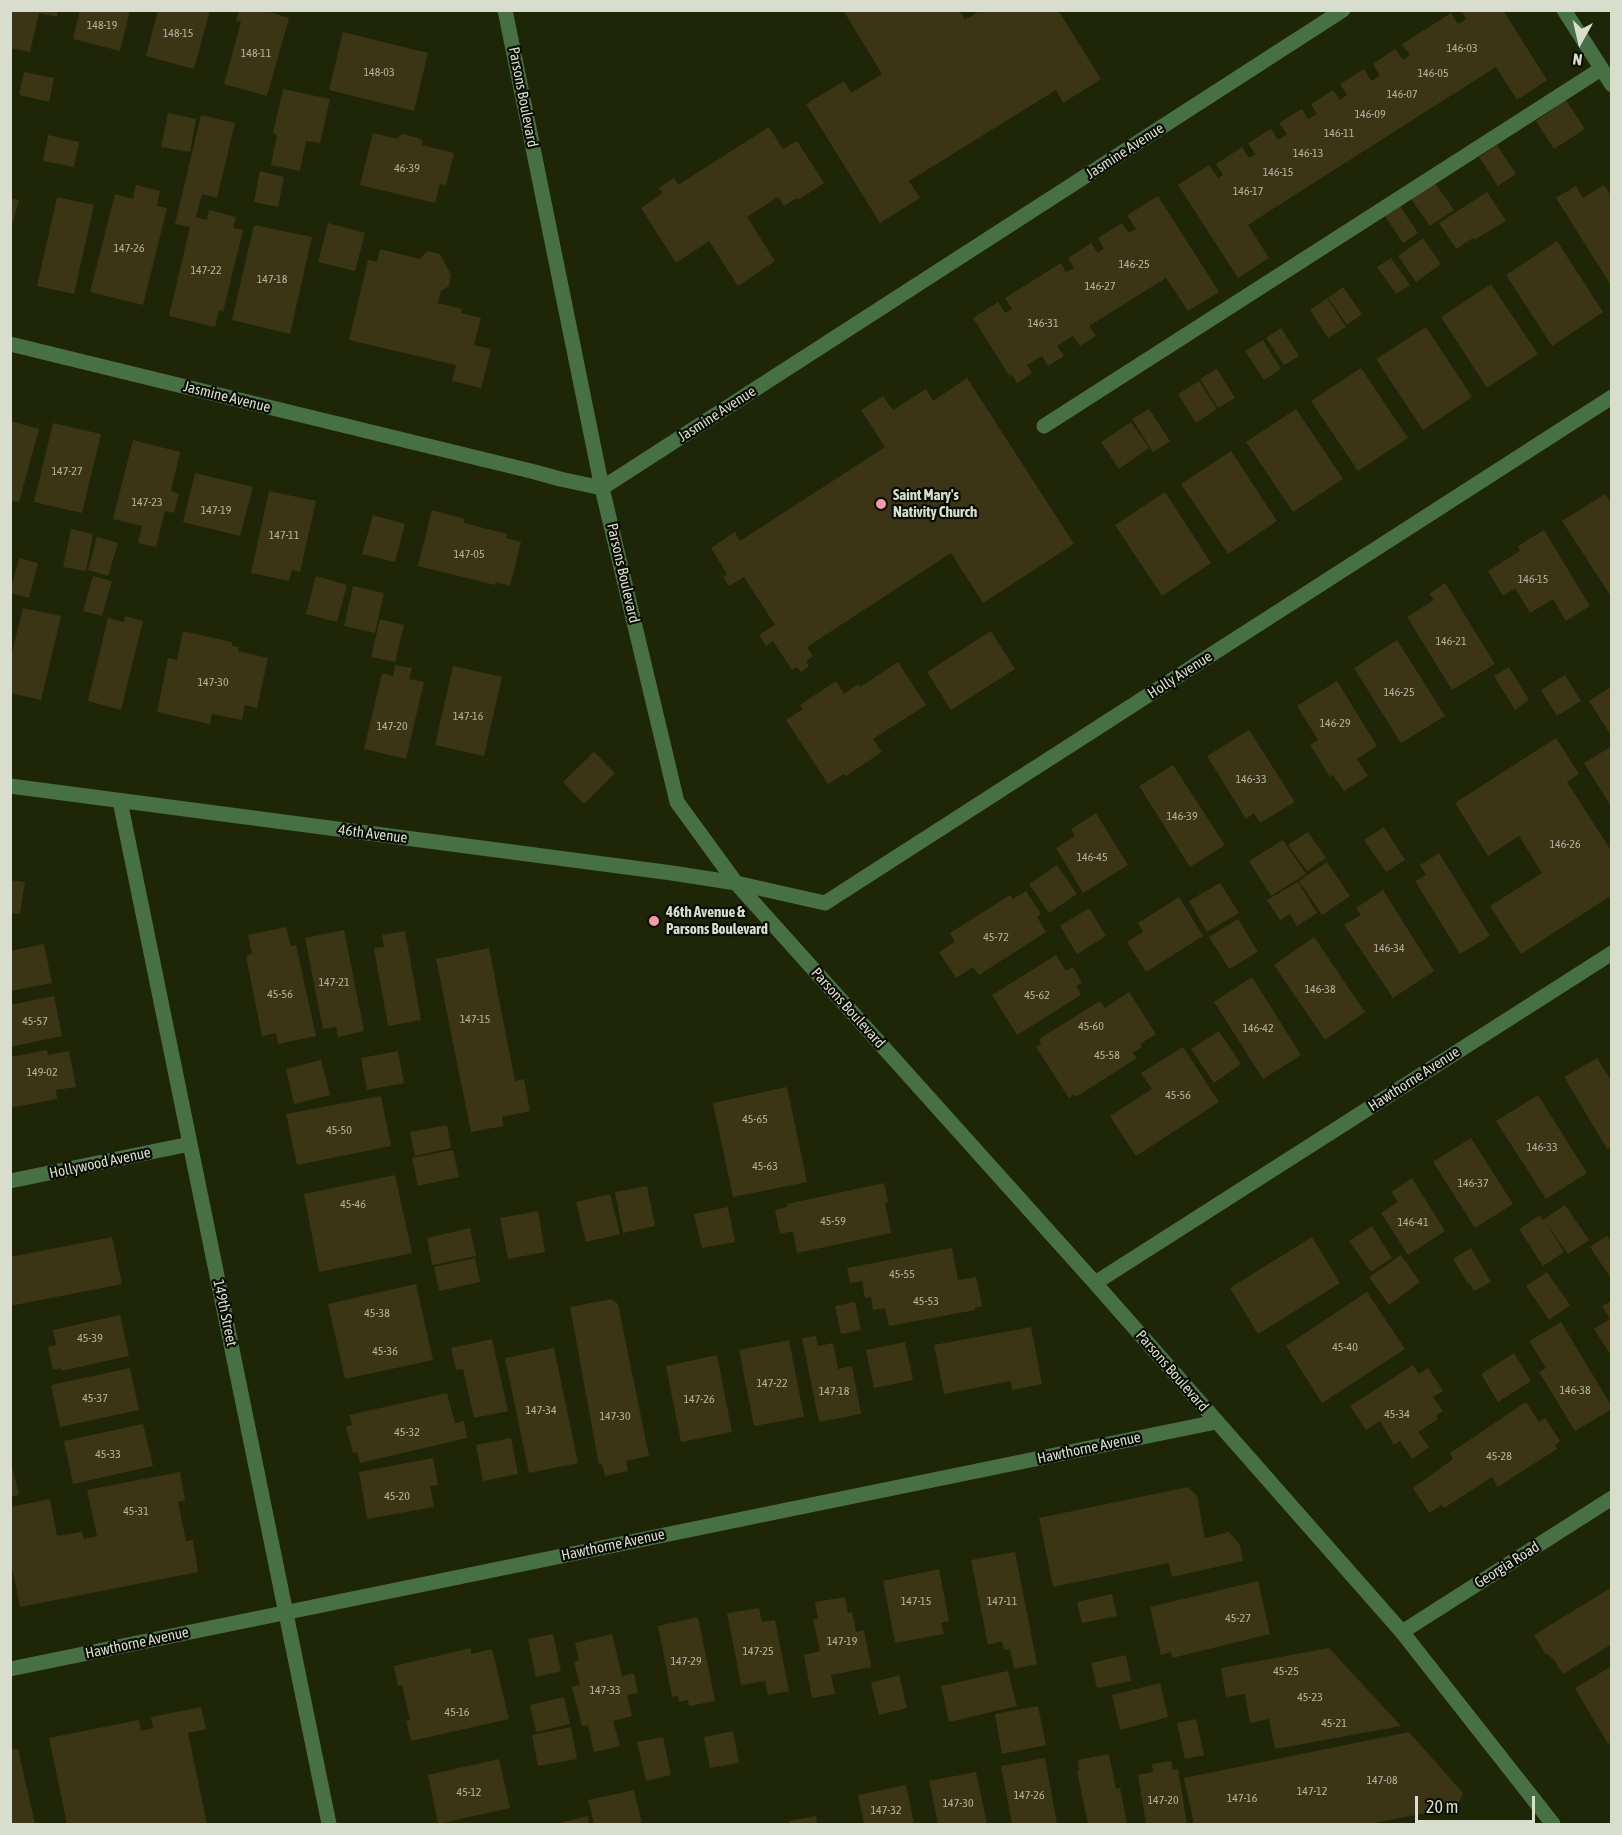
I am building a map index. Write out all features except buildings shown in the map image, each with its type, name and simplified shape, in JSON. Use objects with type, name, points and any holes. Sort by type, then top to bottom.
[{"type":"street","name":"Parsons Boulevard","points":[[505,10],[602,488],[677,802],[736,883],[1095,1283],[1402,1632],[1553,1824]]},
{"type":"street","name":"Jasmine Avenue","points":[[10,344],[560,480],[602,488],[1343,10]]},
{"type":"street","points":[[1564,10],[1611,85]]},
{"type":"street","points":[[1044,426],[1602,69]]},
{"type":"street","name":"Holly Avenue","points":[[736,883],[825,903],[1611,397]]},
{"type":"street","name":"46th Avenue","points":[[10,786],[647,869],[736,883]]},
{"type":"street","name":"149th Street","points":[[120,801],[329,1824]]},
{"type":"street","name":"Hawthorne Avenue","points":[[1095,1283],[1611,953]]},
{"type":"street","name":"Hollywood Avenue","points":[[10,1181],[190,1144]]},
{"type":"street","name":"Hawthorne Avenue","points":[[10,1669],[1216,1422]]},
{"type":"street","name":"Georgia Road","points":[[1402,1632],[1611,1498]]},
{"type":"place","name":"Saint Mary's Nativity Church","points":[[881,504]]},
{"type":"place","name":"46th Avenue & Parsons Boulevard","points":[[654,921]]}]
